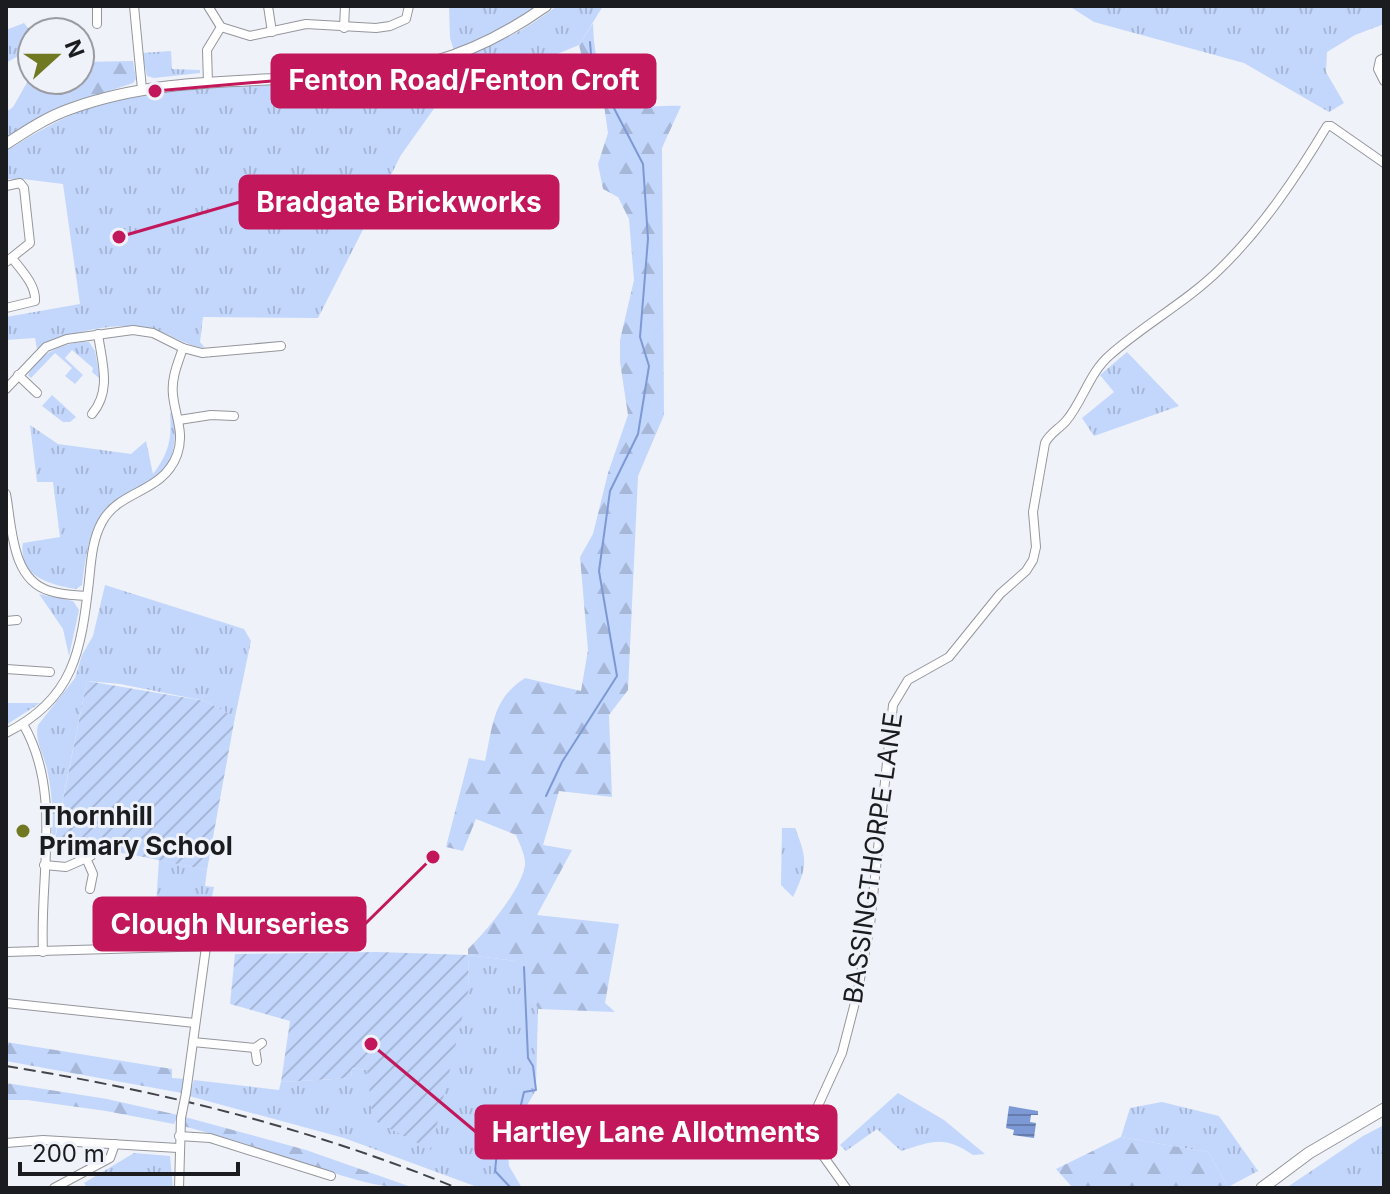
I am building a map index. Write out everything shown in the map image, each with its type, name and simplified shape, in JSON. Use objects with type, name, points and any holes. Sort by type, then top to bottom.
[{"type":"main road","points":[[1262,1188],[1309,1153],[1384,1109]]},
{"type":"street","points":[[97,6],[97,24]]},
{"type":"street","points":[[134,6],[142,89]]},
{"type":"street","points":[[208,6],[221,27],[250,36],[306,24],[376,28],[409,22],[409,6]]},
{"type":"street","points":[[268,6],[272,32]]},
{"type":"street","points":[[344,28],[345,6]]},
{"type":"street","points":[[6,144],[70,109],[142,89],[370,72],[429,62],[452,56],[507,31],[546,6]]},
{"type":"street","points":[[208,83],[207,50],[221,27]]},
{"type":"street","points":[[1384,58],[1380,60],[1378,69],[1384,81]]},
{"type":"street","name":"BASSINGTHORPE LANE","points":[[846,1188],[806,1132],[842,1053],[857,995],[870,925],[889,724],[895,698],[916,674],[949,657],[1000,594],[1026,571],[1033,560],[1036,547],[1033,512],[1045,443],[1049,435],[1065,422],[1086,384],[1107,357],[1220,269],[1276,204],[1302,169],[1327,126],[1382,158]]},
{"type":"street","points":[[6,186],[20,183],[24,188],[30,239],[28,247],[9,260],[32,285],[36,296],[31,304],[6,308]]},
{"type":"street","points":[[6,389],[48,346],[98,334],[142,331],[183,348],[211,353],[281,346]]},
{"type":"street","points":[[92,414],[102,401],[104,391],[98,334]]},
{"type":"street","points":[[6,733],[51,702],[67,677],[80,636],[91,560],[101,523],[121,501],[151,487],[166,473],[178,453],[179,420],[173,381],[183,348]]},
{"type":"street","points":[[18,375],[37,393]]},
{"type":"street","points":[[179,420],[211,415],[234,416]]},
{"type":"street","points":[[6,494],[11,544],[22,569],[32,582],[47,591],[87,596]]},
{"type":"street","points":[[6,621],[17,620]]},
{"type":"street","points":[[6,669],[50,672]]},
{"type":"street","points":[[23,724],[36,751],[47,820],[41,914],[43,952]]},
{"type":"street","points":[[44,865],[66,867],[88,857],[93,874],[90,889]]},
{"type":"street","points":[[6,952],[348,942]]},
{"type":"street","points":[[179,1188],[181,1118],[206,947]]},
{"type":"street","points":[[6,1003],[195,1023]]},
{"type":"street","points":[[193,1042],[259,1046],[257,1061]]},
{"type":"street","points":[[179,1136],[210,1138],[331,1176]]},
{"type":"street","points":[[6,1143],[43,1140],[178,1148]]},
{"type":"street","points":[[54,1188],[110,1158],[115,1144]]},
{"type":"green space","points":[[449,6],[540,6],[498,32],[454,51],[450,38]]},
{"type":"green space","points":[[557,6],[603,6],[579,45],[438,103],[401,155],[318,318],[203,317],[200,342],[205,348],[153,329],[125,326],[77,333],[37,349],[35,338],[6,340],[6,317],[80,304],[63,184],[6,179],[6,151],[70,116],[128,98],[182,90],[364,77],[444,62],[521,30]]},
{"type":"green space","points":[[1069,6],[1384,6],[1384,24],[1355,35],[1327,52],[1326,72],[1344,103],[1329,112],[1244,63],[1094,22]]},
{"type":"green space","points":[[593,23],[600,69],[611,89],[636,105],[681,106],[662,148],[664,415],[638,476],[628,690],[609,715],[612,797],[559,791],[543,845],[572,850],[537,915],[619,924],[605,1003],[615,1012],[538,1009],[515,961],[468,955],[468,949],[493,922],[517,886],[525,865],[524,858],[516,835],[476,819],[463,851],[446,847],[469,758],[485,761],[492,725],[506,695],[525,678],[581,691],[588,650],[580,557],[593,534],[608,473],[628,415],[620,340],[634,280],[629,219],[618,197],[603,189],[598,164],[608,133],[604,105],[585,70],[579,45]]},
{"type":"green space","points":[[16,26],[16,57],[6,63],[6,30]]},
{"type":"green space","points":[[171,51],[172,69],[200,70],[200,73],[147,76],[142,53]]},
{"type":"green space","points":[[133,61],[136,79],[133,83],[96,95],[96,62]]},
{"type":"green space","points":[[19,96],[70,96],[73,103],[6,139],[6,112]]},
{"type":"green space","points":[[70,96],[94,96],[73,103]]},
{"type":"green space","points":[[89,342],[95,351],[100,379],[92,372],[93,368],[72,350],[65,358],[83,375],[75,384],[65,376],[72,368],[55,353],[31,378],[28,375],[46,354],[71,344]]},
{"type":"green space","points":[[1127,352],[1179,406],[1094,436],[1082,418],[1114,392],[1100,375]]},
{"type":"green space","points":[[52,395],[76,417],[70,422],[63,422],[42,406]]},
{"type":"green space","points":[[170,413],[174,413],[175,436],[167,465],[153,481],[114,501],[103,513],[89,542],[82,585],[76,589],[38,577],[25,564],[23,543],[60,537],[53,482],[37,482],[30,425],[58,444],[131,454],[146,441],[153,474],[168,445]]},
{"type":"green space","points":[[105,585],[244,629],[251,641],[235,717],[205,701],[120,684],[87,681],[55,837],[52,834],[50,785],[37,730],[75,678],[82,655],[93,636]]},
{"type":"green space","points":[[39,594],[73,601],[79,610],[69,656],[63,629]]},
{"type":"green space","points":[[87,681],[205,701],[235,717],[207,870],[129,854],[54,844]]},
{"type":"green space","points":[[6,703],[40,703],[6,725]]},
{"type":"green space","points":[[782,828],[795,828],[804,856],[801,878],[793,897],[781,885]]},
{"type":"green space","points":[[159,860],[207,870],[205,886],[214,887],[203,940],[185,941],[187,907],[156,905]]},
{"type":"green space","points":[[377,952],[468,955],[469,988],[431,1150],[373,1120],[367,1070],[352,1068],[351,1078],[281,1082],[290,1021],[230,1004],[235,954]]},
{"type":"green space","points":[[468,955],[516,961],[538,1009],[536,1090],[507,1140],[509,1166],[522,1188],[480,1188],[344,1138],[189,1096],[194,1080],[279,1090],[281,1082],[351,1078],[352,1068],[367,1070],[469,988]]},
{"type":"green space","points":[[6,1042],[172,1069],[172,1078],[185,1079],[182,1093],[6,1061]]},
{"type":"green space","points":[[6,1083],[107,1099],[178,1115],[174,1124],[106,1111],[6,1100]]},
{"type":"green space","points":[[898,1093],[944,1120],[985,1154],[973,1155],[946,1142],[901,1151],[877,1129],[846,1151],[840,1145]]},
{"type":"green space","points":[[1162,1102],[1219,1116],[1258,1171],[1228,1187],[1208,1152],[1121,1137],[1130,1108]]},
{"type":"green space","points":[[185,1117],[306,1150],[414,1188],[349,1178],[183,1126]]},
{"type":"green space","points":[[1384,1125],[1384,1188],[1286,1188],[1363,1136]]},
{"type":"green space","points":[[1121,1137],[1208,1152],[1228,1187],[1073,1188],[1056,1169]]},
{"type":"green space","points":[[134,1153],[170,1156],[173,1188],[87,1188],[84,1183]]},
{"type":"shaded area","points":[[1009,1106],[1038,1111],[1038,1115],[1031,1115],[1030,1122],[1036,1123],[1034,1138],[1013,1135],[1014,1130],[1006,1128]]},
{"type":"waterway","points":[[546,796],[562,762],[617,676],[599,571],[610,491],[638,434],[649,366],[640,337],[648,239],[643,164],[592,66],[590,42]]},
{"type":"waterway","points":[[511,1188],[495,1171],[501,1113],[519,1113],[524,1092],[536,1090],[533,1066],[528,1058],[524,967]]},
{"type":"railway","points":[[6,1066],[121,1087],[235,1114],[347,1147],[457,1188]]},
{"type":"place","name":"Fenton Road/Fenton Croft","points":[[155,91]]},
{"type":"place","name":"Bradgate Brickworks","points":[[119,237]]},
{"type":"place","name":"Thornhill Primary School","points":[[23,831]]},
{"type":"place","name":"Clough Nurseries","points":[[433,857]]},
{"type":"place","name":"Hartley Lane Allotments","points":[[371,1044]]}]
